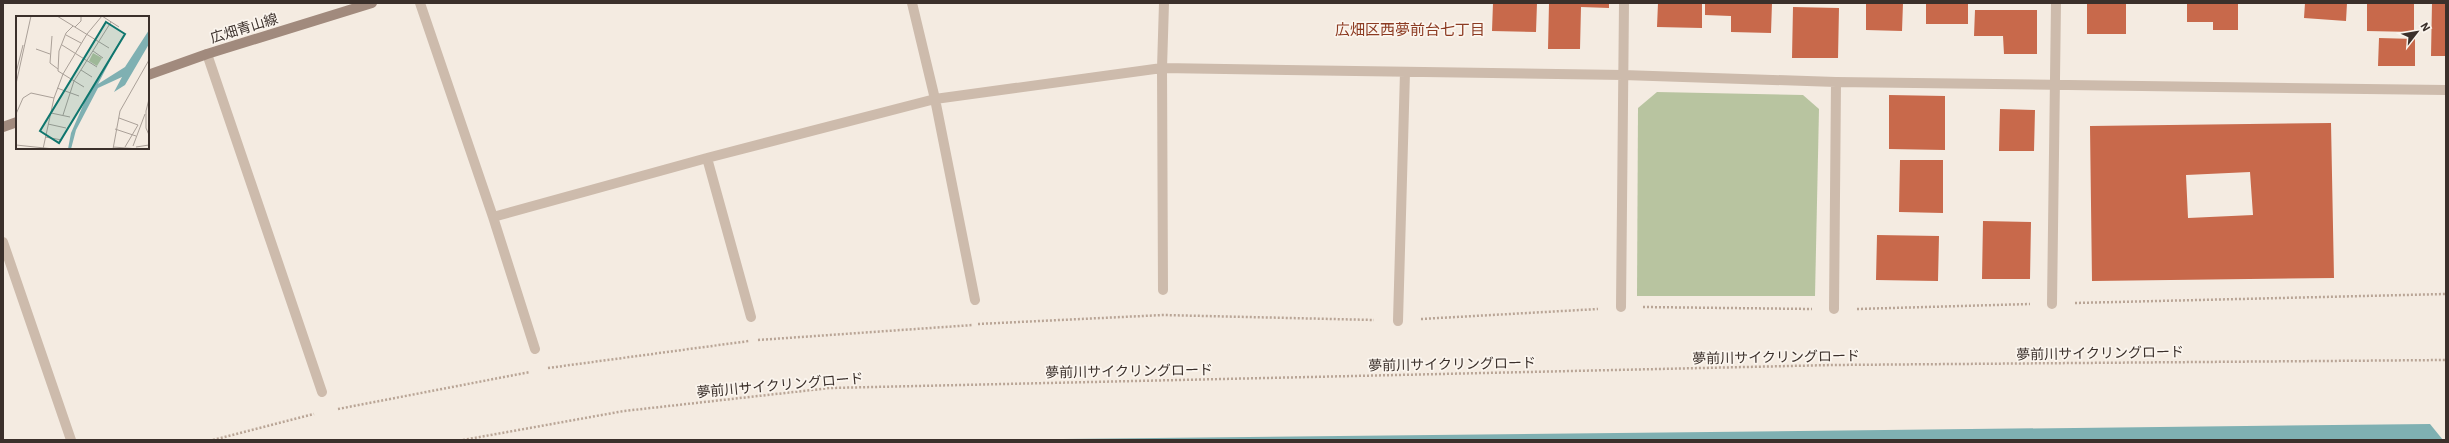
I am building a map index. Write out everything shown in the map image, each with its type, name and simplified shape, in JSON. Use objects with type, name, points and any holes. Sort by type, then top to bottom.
[{"type":"main road","name":"広畑青山線","points":[[149,75],[207,54],[372,3]]},
{"type":"main road","points":[[3,127],[16,122]]},
{"type":"street","points":[[420,3],[493,216],[535,349]]},
{"type":"street","points":[[912,3],[934,99],[975,300]]},
{"type":"street","points":[[1163,290],[1162,68],[1164,3]]},
{"type":"street","points":[[1622,307],[1624,3]]},
{"type":"street","points":[[2052,304],[2056,3]]},
{"type":"street","points":[[207,54],[322,392]]},
{"type":"street","points":[[493,216],[934,99],[1162,68],[1623,75],[1836,82],[2446,90]]},
{"type":"street","points":[[1398,321],[1405,72]]},
{"type":"street","points":[[1834,309],[1836,82]]},
{"type":"street","points":[[707,158],[751,317]]},
{"type":"street","points":[[3,242],[71,440]]},
{"type":"path","points":[[544,369],[761,340],[979,324],[1163,315],[1398,321],[1622,307],[1834,309],[2446,294]]},
{"type":"path","name":"夢前川サイクリングロード","points":[[463,440],[624,411],[830,388],[1833,365],[2446,360]]},
{"type":"path","points":[[333,410],[536,370]]},
{"type":"path","points":[[214,440],[319,413]]},
{"type":"green space","points":[[1657,92],[1803,95],[1819,109],[1815,296],[1637,296],[1638,108]]},
{"type":"water","points":[[2430,424],[2443,440],[979,440]]},
{"type":"building","points":[[1493,3],[1537,3],[1536,32],[1492,31]]},
{"type":"building","points":[[1549,3],[1609,3],[1609,8],[1581,7],[1580,49],[1548,49]]},
{"type":"building","points":[[1658,3],[1702,3],[1702,28],[1657,27]]},
{"type":"building","points":[[1705,3],[1772,3],[1771,33],[1731,32],[1731,16],[1705,15]]},
{"type":"building","points":[[1866,3],[1903,3],[1902,31],[1866,30]]},
{"type":"building","points":[[1926,3],[1968,3],[1968,24],[1926,24]]},
{"type":"building","points":[[2087,3],[2126,3],[2126,34],[2087,34]]},
{"type":"building","points":[[2187,3],[2238,3],[2238,30],[2213,30],[2213,22],[2187,22]]},
{"type":"building","points":[[2305,3],[2347,3],[2346,21],[2304,18]]},
{"type":"building","points":[[2367,3],[2414,3],[2414,32],[2367,31]]},
{"type":"building","points":[[2432,3],[2446,3],[2446,56],[2431,56]]},
{"type":"building","points":[[1793,7],[1839,8],[1838,58],[1792,58]]},
{"type":"building","points":[[1975,10],[2037,10],[2037,54],[2004,54],[2003,36],[1974,36]]},
{"type":"building","points":[[2379,38],[2415,39],[2415,66],[2378,66]]},
{"type":"building","points":[[1889,95],[1945,96],[1945,150],[1889,149]]},
{"type":"building","points":[[2000,109],[2035,110],[2034,151],[1999,151]]},
{"type":"building","points":[[2331,123],[2334,278],[2092,281],[2090,126]],"holes":[[[2250,172],[2253,215],[2188,218],[2186,175]]]},
{"type":"building","points":[[1900,160],[1943,160],[1943,213],[1899,212]]},
{"type":"building","points":[[1983,221],[2031,222],[2030,279],[1982,279]]},
{"type":"building","points":[[1877,235],[1939,236],[1938,281],[1876,280]]},
{"type":"district","name":"広畑区西夢前台七丁目","points":[[1410,29]]}]
